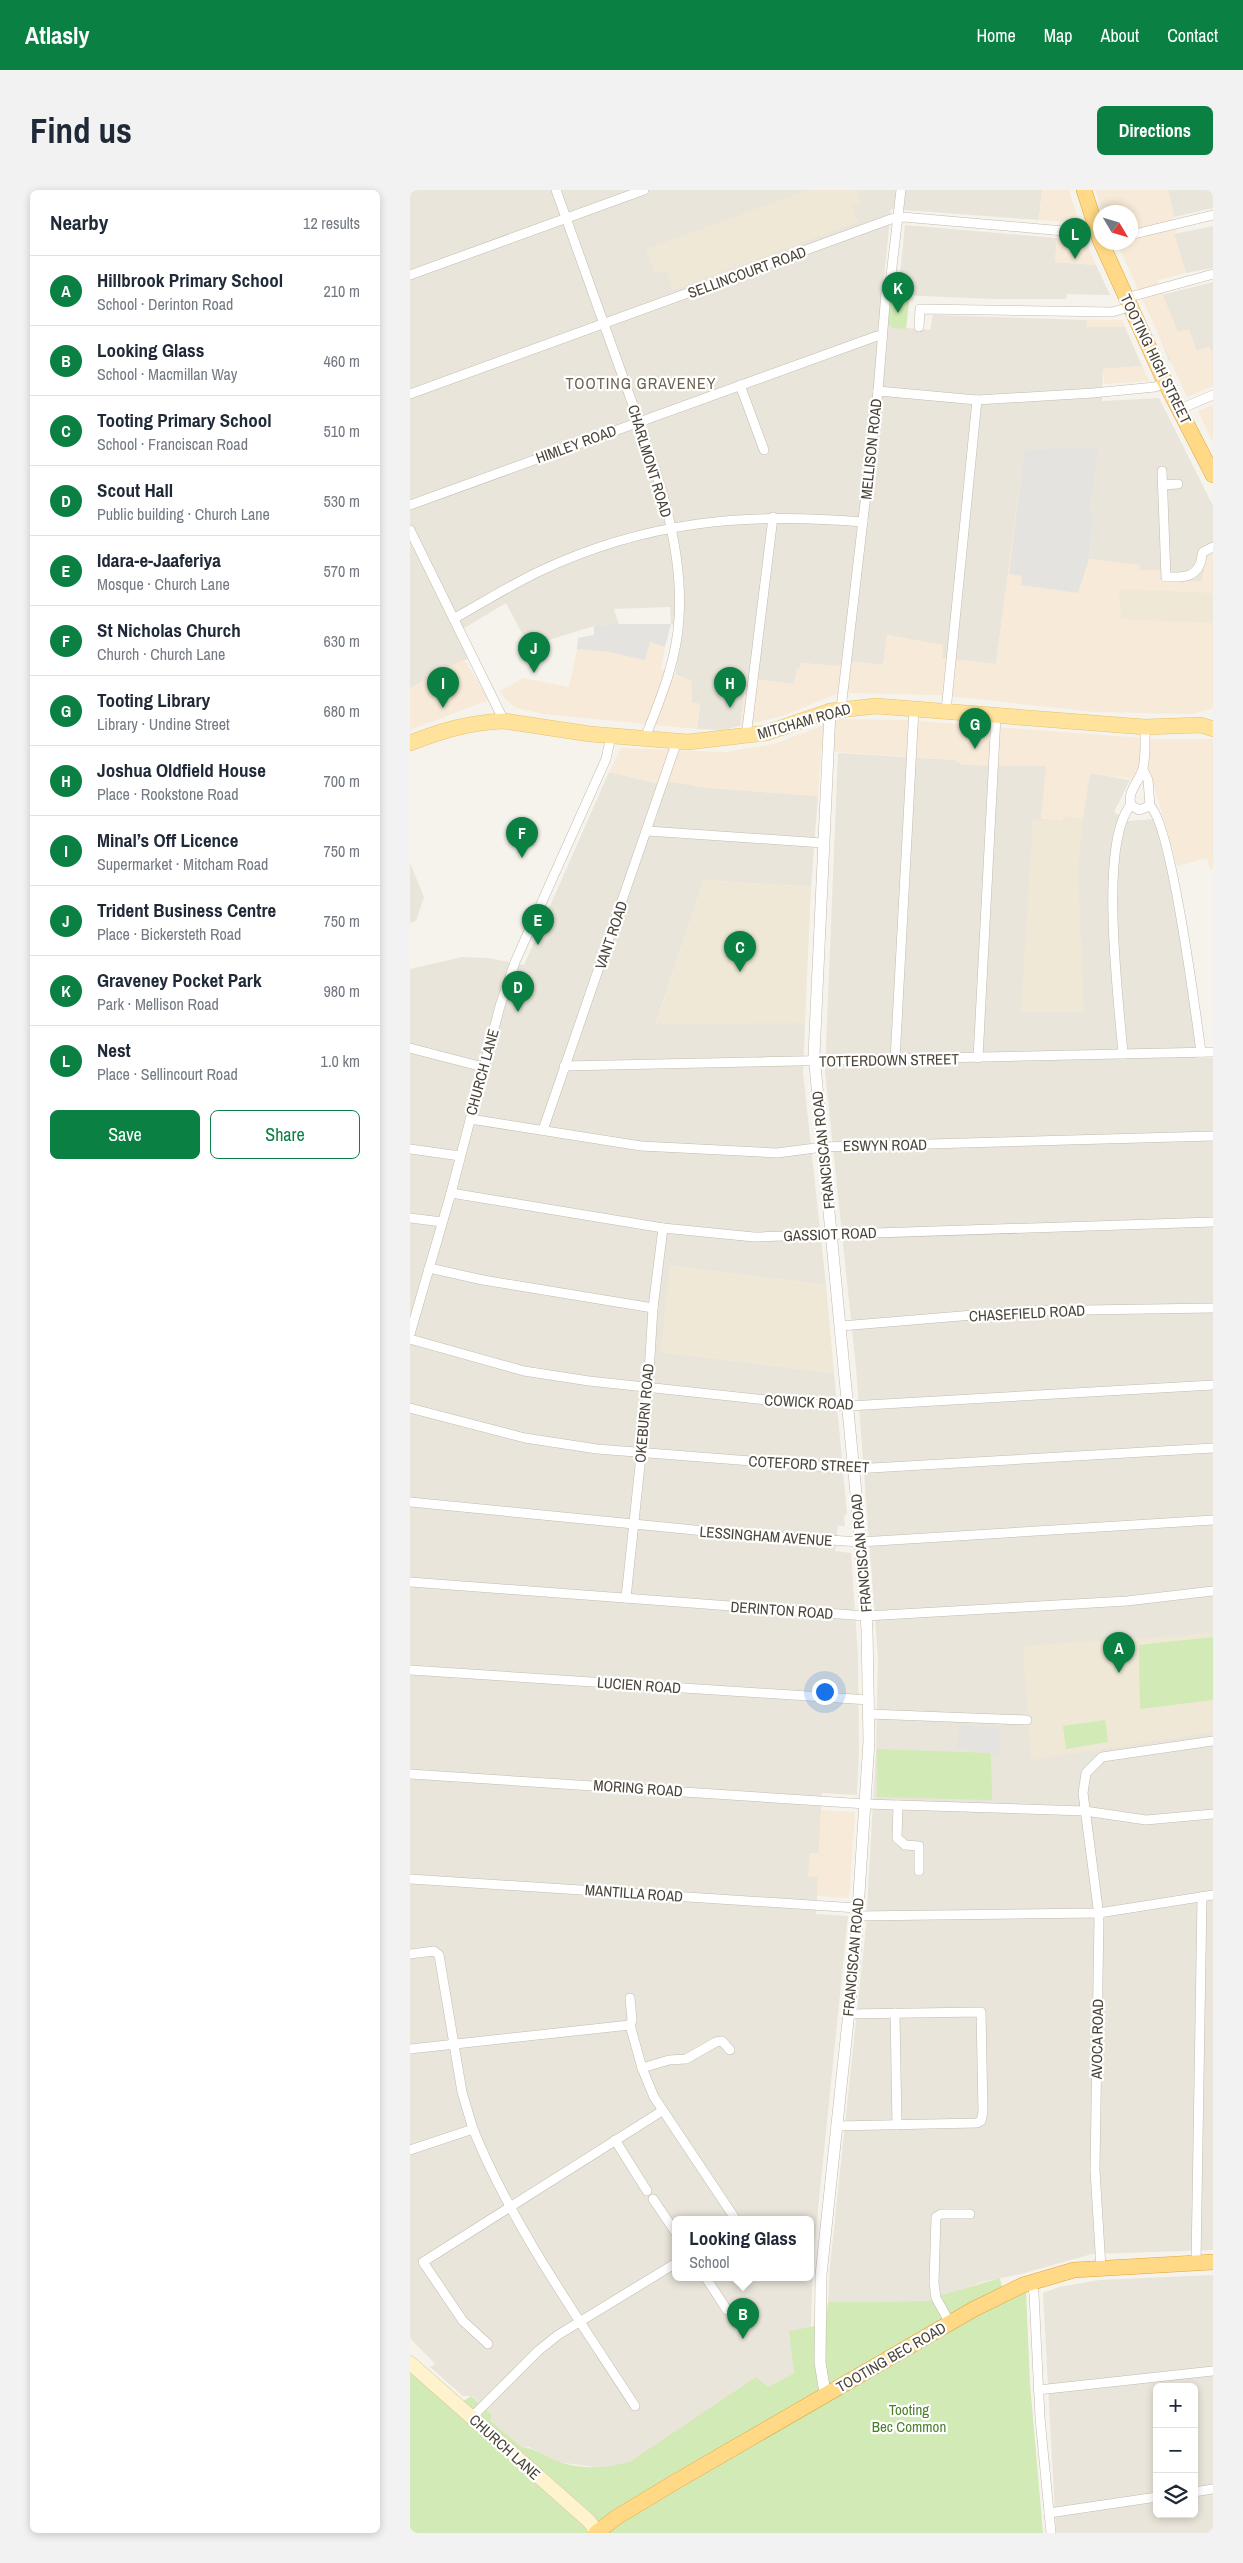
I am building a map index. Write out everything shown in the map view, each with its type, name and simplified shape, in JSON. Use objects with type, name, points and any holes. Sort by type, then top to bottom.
[{"type":"highway","name":"TOOTING HIGH STREET","points":[[1084,190],[1093,217]]},
{"type":"highway","name":"TOOTING HIGH STREET","points":[[1105,250],[1166,384],[1213,475]]},
{"type":"highway","name":"TOOTING BEC ROAD","points":[[596,2532],[675,2482],[1005,2293],[1031,2282],[1074,2270],[1213,2262]]},
{"type":"main road","name":"MITCHAM ROAD","points":[[410,743],[450,728],[480,722],[504,721],[611,736],[677,741],[746,737],[766,733],[836,710],[876,706],[1145,727],[1209,723]]},
{"type":"main road","name":"CHURCH LANE","points":[[410,2363],[589,2522],[596,2532]]},
{"type":"street","name":"CHARLMONT ROAD","points":[[556,190],[656,470],[671,528],[680,616],[678,638],[668,676],[645,738]]},
{"type":"street","points":[[410,275],[644,190]]},
{"type":"street","name":"MELLISON ROAD","points":[[836,710],[863,522],[878,391],[886,292],[890,284],[901,190]]},
{"type":"street","points":[[1138,233],[1213,215]]},
{"type":"street","name":"SELLINCOURT ROAD","points":[[410,394],[898,218],[1075,232],[1093,236]]},
{"type":"street","points":[[919,327],[920,309],[1112,312],[1128,303],[1213,274]]},
{"type":"street","name":"HIMLEY ROAD","points":[[410,505],[639,421],[877,336],[883,336]]},
{"type":"street","points":[[878,391],[977,400],[1093,393],[1155,387],[1166,384]]},
{"type":"street","points":[[740,385],[764,450]]},
{"type":"street","points":[[1180,409],[1213,395]]},
{"type":"street","points":[[946,711],[977,400]]},
{"type":"street","points":[[1162,471],[1166,577],[1191,575],[1199,567],[1203,552],[1213,547]]},
{"type":"street","points":[[1163,485],[1178,484]]},
{"type":"street","points":[[746,737],[772,517]]},
{"type":"street","points":[[455,618],[521,581],[566,560],[671,528],[731,519],[772,517],[863,522]]},
{"type":"street","points":[[410,530],[455,618],[504,721]]},
{"type":"street","points":[[894,1060],[914,708]]},
{"type":"street","name":"FRANCISCAN ROAD","points":[[828,2394],[821,2369],[820,2308],[866,1804],[869,1714],[866,1616],[849,1406],[814,1062],[823,843],[836,710]]},
{"type":"street","points":[[978,1058],[996,716]]},
{"type":"street","points":[[1123,1054],[1112,879],[1115,845],[1120,823],[1131,805],[1130,800],[1134,786],[1143,770],[1145,727]]},
{"type":"street","name":"CHURCH LANE","points":[[410,1334],[413,1311],[429,1268],[451,1193],[483,1067],[515,962],[606,759],[611,736]]},
{"type":"street","name":"VANT ROAD","points":[[543,1130],[648,830],[677,741]]},
{"type":"street","points":[[1143,770],[1148,780],[1150,806],[1158,817],[1173,875],[1191,977],[1201,1052]]},
{"type":"street","points":[[1131,805],[1139,810],[1150,806]]},
{"type":"street","points":[[648,830],[823,843]]},
{"type":"street","points":[[410,1048],[483,1067]]},
{"type":"street","name":"TOTTERDOWN STREET","points":[[564,1066],[1213,1052]]},
{"type":"street","name":"ESWYN ROAD","points":[[470,1119],[641,1146],[777,1153],[823,1147],[1213,1136]]},
{"type":"street","points":[[410,1149],[460,1156]]},
{"type":"street","name":"GASSIOT ROAD","points":[[451,1193],[662,1228],[754,1236],[1213,1222]]},
{"type":"street","points":[[410,1218],[442,1222]]},
{"type":"street","name":"OKEBURN ROAD","points":[[626,1598],[648,1389],[652,1308],[662,1228]]},
{"type":"street","points":[[429,1268],[483,1280],[652,1308]]},
{"type":"street","name":"CHASEFIELD ROAD","points":[[841,1326],[1020,1311],[1213,1308]]},
{"type":"street","name":"COWICK ROAD","points":[[410,1339],[524,1371],[648,1389],[804,1404],[849,1406],[1213,1385]]},
{"type":"street","name":"COTEFORD STREET","points":[[410,1408],[525,1438],[640,1452],[854,1469],[1213,1448]]},
{"type":"street","name":"LESSINGHAM AVENUE","points":[[410,1502],[634,1524],[860,1542],[1213,1520]]},
{"type":"street","name":"DERINTON ROAD","points":[[410,1582],[866,1616],[1127,1601],[1213,1591]]},
{"type":"street","name":"LUCIEN ROAD","points":[[410,1670],[869,1700]]},
{"type":"street","points":[[869,1714],[1027,1720]]},
{"type":"street","name":"AVOCA ROAD","points":[[1101,2268],[1095,2170],[1099,1912],[1085,1811],[1084,1778],[1090,1766],[1102,1757],[1213,1741]]},
{"type":"street","name":"MORING ROAD","points":[[410,1774],[866,1804],[1085,1811],[1153,1820],[1213,1814]]},
{"type":"street","points":[[898,1805],[897,1838],[905,1845],[919,1846],[919,1870]]},
{"type":"street","name":"MANTILLA ROAD","points":[[410,1879],[857,1912],[1099,1912],[1213,1895]]},
{"type":"street","points":[[1196,2263],[1202,1896]]},
{"type":"street","points":[[410,1954],[434,1951],[440,1955],[462,2092],[473,2128],[489,2168],[510,2207],[635,2406]]},
{"type":"street","points":[[630,1998],[632,2020],[630,2025],[642,2068],[662,2111],[733,2216]]},
{"type":"street","points":[[836,2126],[977,2123],[981,2121],[983,2112],[981,2012],[848,2014]]},
{"type":"street","points":[[895,2013],[897,2125]]},
{"type":"street","points":[[410,2049],[630,2025]]},
{"type":"street","points":[[642,2068],[669,2060],[686,2059],[716,2042],[722,2041],[730,2050]]},
{"type":"street","points":[[488,2344],[463,2322],[423,2262],[662,2111]]},
{"type":"street","points":[[410,2150],[473,2128]]},
{"type":"street","points":[[615,2140],[647,2191]]},
{"type":"street","points":[[653,2200],[672,2227]]},
{"type":"street","points":[[950,2323],[936,2298],[934,2283],[936,2217],[941,2214],[970,2214]]},
{"type":"street","points":[[472,2417],[538,2351],[672,2265]]},
{"type":"street","points":[[708,2281],[728,2310]]},
{"type":"street","points":[[1031,2282],[1034,2293],[1038,2390],[1051,2533]]},
{"type":"street","points":[[1038,2390],[1213,2371]]},
{"type":"street","points":[[1198,2491],[1213,2489]]},
{"type":"street","points":[[1049,2513],[1153,2498]]},
{"type":"shaded area","points":[[410,190],[1042,190],[1039,220],[891,209],[879,325],[930,330],[933,315],[1087,320],[1087,327],[1125,327],[1142,366],[1103,369],[1102,401],[1159,398],[1213,506],[1213,552],[1207,554],[1202,582],[1160,580],[1159,570],[1139,570],[1139,565],[1089,559],[1094,511],[1090,510],[1099,447],[1088,448],[1019,493],[996,664],[942,658],[942,645],[887,635],[883,665],[855,662],[837,666],[802,663],[800,669],[797,669],[794,684],[746,679],[740,726],[723,730],[697,729],[700,704],[692,703],[691,681],[675,674],[684,625],[671,624],[670,607],[614,609],[619,625],[594,626],[529,646],[506,603],[461,630],[473,656],[410,688]]},
{"type":"shaded area","points":[[808,190],[856,190],[860,202],[852,205],[858,222],[673,290],[666,270],[655,274],[646,249]]},
{"type":"shaded area","points":[[1042,190],[1069,190],[1079,223],[1039,220]]},
{"type":"shaded area","points":[[1095,190],[1168,190],[1177,232],[1174,234],[1186,273],[1157,280],[1178,332],[1189,329],[1197,351],[1210,347],[1213,355],[1213,386],[1187,397],[1120,250],[1138,250],[1138,205],[1100,205]]},
{"type":"shaded area","points":[[1168,190],[1213,190],[1213,208],[1174,217]]},
{"type":"shaded area","points":[[905,225],[1057,238],[1055,262],[1096,265],[1110,295],[1067,294],[1066,299],[993,299],[898,295]]},
{"type":"shaded area","points":[[1213,226],[1213,268],[1186,273],[1174,234]]},
{"type":"shaded area","points":[[1057,238],[1085,241],[1096,265],[1055,262]]},
{"type":"shaded area","points":[[1213,282],[1213,355],[1209,347],[1169,361],[1145,299]]},
{"type":"shaded area","points":[[1087,320],[1122,320],[1125,327],[1086,327]]},
{"type":"shaded area","points":[[1142,366],[1149,381],[1104,384],[1103,369]]},
{"type":"shaded area","points":[[1213,405],[1213,442],[1198,411]]},
{"type":"shaded area","points":[[1099,447],[1090,510],[1094,511],[1089,559],[1140,565],[1140,570],[1159,570],[1160,580],[1202,582],[1207,554],[1213,552],[1213,708],[1192,714],[1095,712],[939,695],[851,693],[834,695],[782,716],[740,726],[746,678],[794,684],[797,668],[800,669],[801,663],[837,666],[855,662],[883,665],[887,635],[943,645],[942,658],[996,664],[1024,449]]},
{"type":"shaded area","points":[[1099,447],[1090,510],[1094,511],[1089,559],[1078,593],[1021,585],[1022,576],[1009,574],[1024,449]]},
{"type":"shaded area","points":[[1119,589],[1213,593],[1213,623],[1121,619]]},
{"type":"shaded area","points":[[671,624],[665,647],[650,642],[645,660],[609,652],[577,649],[578,638],[594,635],[594,626]]},
{"type":"shaded area","points":[[650,641],[665,647],[661,669],[691,681],[692,702],[700,704],[697,729],[544,714],[516,708],[506,700],[500,691],[523,678],[569,687],[577,649],[609,652]]},
{"type":"shaded area","points":[[462,660],[466,662],[489,700],[410,730],[410,688]]},
{"type":"shaded area","points":[[840,719],[904,720],[1155,739],[1213,739],[1213,869],[1210,869],[1207,858],[1177,866],[1153,782],[1090,773],[1083,819],[1063,817],[1063,821],[1041,819],[1046,766],[963,765],[955,760],[821,751],[818,796],[708,788],[673,782],[656,783],[609,772],[621,748],[726,752],[774,744]]},
{"type":"shaded area","points":[[838,753],[955,760],[963,765],[1047,766],[1041,819],[1085,800],[1090,773],[1130,780],[1114,812],[1129,821],[1154,819],[1170,879],[1189,981],[1197,1058],[1213,1058],[1213,2250],[1092,2254],[1021,2274],[982,2282],[930,2301],[828,2302],[830,2266],[866,1926],[876,1749],[878,1657],[856,1368],[825,1071]]},
{"type":"shaded area","points":[[609,772],[656,783],[673,782],[708,788],[818,796],[811,887],[704,880],[656,1023],[805,1023],[803,1072],[826,1285],[671,1266],[661,1352],[834,1373],[847,1514],[844,1516],[845,1526],[838,1526],[835,1551],[851,1553],[858,1655],[859,1752],[857,1795],[822,1793],[819,1853],[810,1853],[818,1877],[816,1914],[848,1916],[814,2249],[814,2216],[672,2216],[672,2281],[812,2281],[811,2327],[790,2332],[794,2373],[631,2461],[614,2467],[594,2467],[558,2462],[529,2447],[523,2448],[491,2421],[491,2414],[472,2396],[463,2396],[430,2367],[435,2364],[410,2338],[410,969],[462,957],[488,958],[524,965]]},
{"type":"shaded area","points":[[1063,816],[1083,819],[1078,872],[1084,1012],[1021,1012],[1033,819],[1063,821]]},
{"type":"shaded area","points":[[410,863],[424,897],[416,921],[410,923]]},
{"type":"shaded area","points":[[704,880],[811,887],[805,1023],[656,1024]]},
{"type":"shaded area","points":[[671,1266],[826,1285],[834,1373],[660,1352]]},
{"type":"shaded area","points":[[1213,1633],[1213,1732],[1031,1760],[1023,1646]]},
{"type":"shaded area","points":[[959,1725],[997,1728],[1001,1731],[1000,1755],[957,1749]]},
{"type":"shaded area","points":[[821,1810],[855,1812],[849,1898],[817,1896],[818,1877],[808,1876],[810,1853],[819,1853]]},
{"type":"shaded area","points":[[1213,2275],[1213,2533],[1056,2533],[1043,2293],[1059,2287],[1100,2280]]},
{"type":"green space","points":[[890,301],[909,302],[906,329],[894,328],[888,325]]},
{"type":"green space","points":[[1213,1637],[1213,1700],[1140,1709],[1139,1645]]},
{"type":"green space","points":[[1105,1720],[1108,1742],[1066,1749],[1063,1726]]},
{"type":"green space","points":[[877,1749],[991,1753],[992,1800],[877,1797]]},
{"type":"green space","name":"Tooting Bec Common","points":[[1000,2278],[1005,2302],[1026,2290],[1030,2384],[1043,2533],[410,2533],[410,2369],[454,2408],[471,2396],[491,2414],[491,2421],[523,2448],[535,2450],[573,2466],[612,2466],[631,2461],[756,2377],[768,2387],[794,2373],[789,2331],[826,2324],[828,2302],[930,2301],[939,2296]]},
{"type":"place","name":"Nest","points":[[1075,259]]},
{"type":"place","name":"Graveney Pocket Park","points":[[898,313]]},
{"type":"place","name":"Trident Business Centre","points":[[534,673]]},
{"type":"place","name":"Minal’s Off Licence","points":[[443,708]]},
{"type":"place","name":"Joshua Oldfield House","points":[[730,708]]},
{"type":"place","name":"Tooting Library","points":[[975,749]]},
{"type":"place","name":"St Nicholas Church","points":[[522,858]]},
{"type":"place","name":"Idara-e-Jaaferiya","points":[[538,945]]},
{"type":"place","name":"Tooting Primary School","points":[[740,972]]},
{"type":"place","name":"Scout Hall","points":[[518,1012]]},
{"type":"place","name":"Hillbrook Primary School","points":[[1119,1673]]},
{"type":"place","name":"Looking Glass","points":[[743,2339]]},
{"type":"district","name":"TOOTING GRAVENEY","points":[[641,383]]}]
